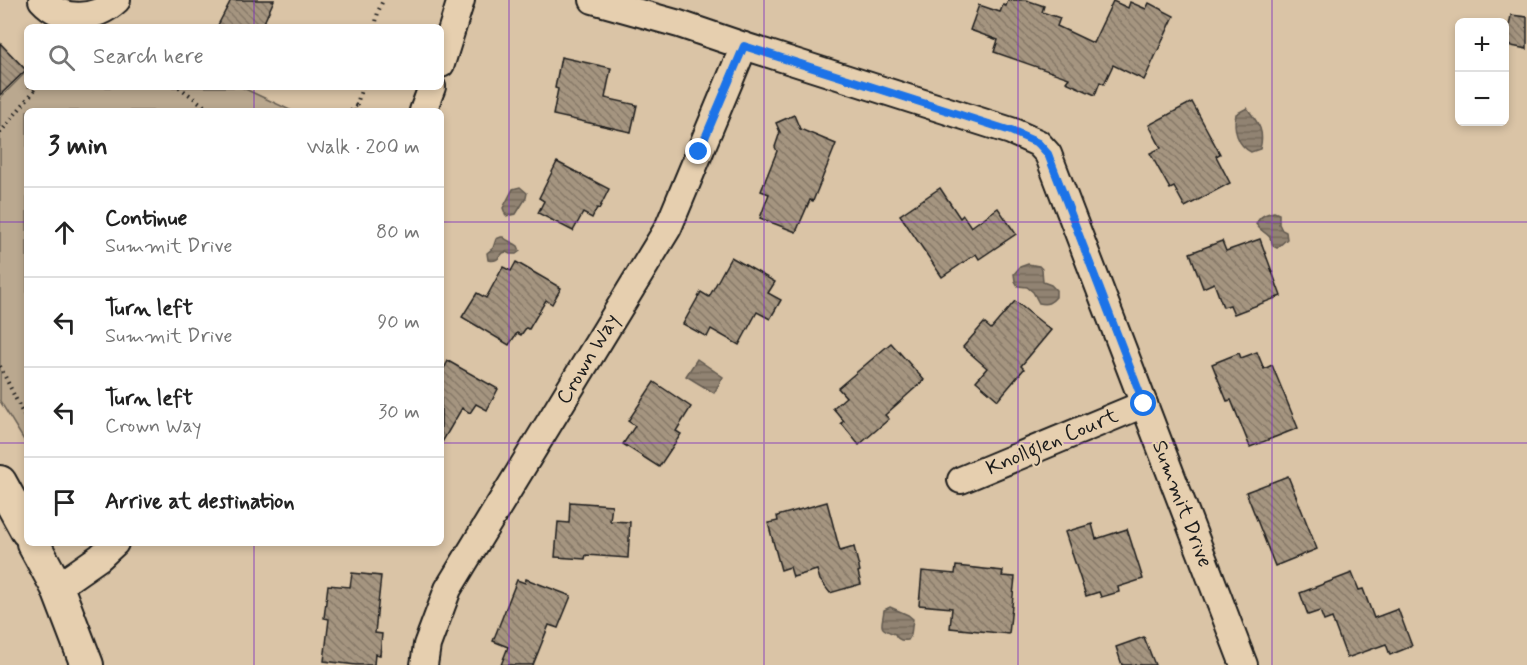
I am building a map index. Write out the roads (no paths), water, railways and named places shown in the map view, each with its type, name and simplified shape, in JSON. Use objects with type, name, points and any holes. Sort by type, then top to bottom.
[{"type":"main road","points":[[0,482],[24,526]]},
{"type":"main road","points":[[35,546],[57,587],[87,665]]},
{"type":"street","points":[[42,0],[46,5],[67,16],[85,16],[110,7],[117,0]]},
{"type":"street","points":[[444,54],[461,0]]},
{"type":"street","name":"Summit Drive","points":[[593,0],[679,24],[1011,131],[1038,143],[1048,154],[1244,665]]},
{"type":"street","name":"Crown Way","points":[[424,665],[427,645],[448,589],[668,228],[744,46]]},
{"type":"street","points":[[424,108],[431,90]]},
{"type":"street","name":"Knollglen Court","points":[[961,480],[1144,404]]},
{"type":"street","points":[[57,587],[112,546]]}]
